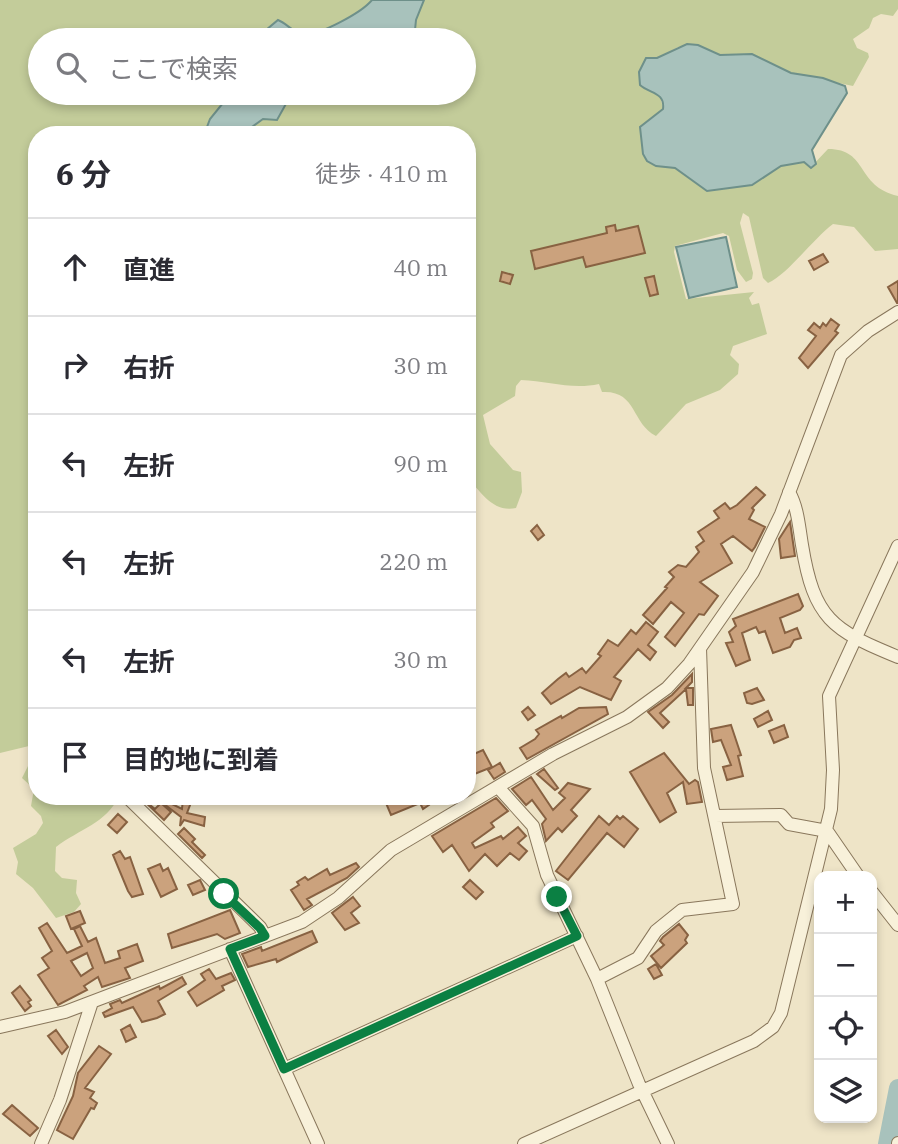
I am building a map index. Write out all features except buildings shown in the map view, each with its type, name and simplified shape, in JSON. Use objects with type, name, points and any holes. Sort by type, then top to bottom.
[{"type":"street","points":[[476,800],[627,717],[667,688],[700,648],[753,572],[789,492],[841,355],[868,331],[898,312]]},
{"type":"street","points":[[789,492],[795,503],[804,557],[821,612],[855,639],[898,657]]},
{"type":"street","points":[[524,1144],[754,1041],[773,1027],[780,1013],[831,809],[833,770],[829,696],[898,546]]},
{"type":"street","points":[[597,978],[638,958],[656,931],[682,909],[733,904],[702,738],[700,648]]},
{"type":"street","points":[[498,787],[533,826],[547,875],[597,978],[643,1091],[668,1144]]},
{"type":"street","points":[[135,805],[265,936]]},
{"type":"street","points":[[0,1027],[47,1018],[92,1002],[265,936],[323,909],[391,850],[467,805]]},
{"type":"street","points":[[715,817],[781,815],[789,824],[827,831],[855,871]]},
{"type":"street","points":[[877,898],[898,925]]},
{"type":"street","points":[[284,1069],[577,936]]},
{"type":"street","points":[[230,949],[318,1144]]},
{"type":"street","points":[[41,1144],[60,1100],[92,1002]]},
{"type":"green space","points":[[0,0],[898,0],[898,9],[893,16],[881,14],[873,18],[869,28],[853,39],[857,48],[868,53],[869,57],[853,86],[791,73],[752,54],[720,55],[698,45],[678,47],[657,58],[646,58],[639,80],[645,89],[660,95],[663,109],[640,127],[643,154],[656,166],[675,168],[720,190],[760,180],[781,166],[805,162],[811,167],[828,149],[841,151],[857,161],[875,184],[898,196],[898,249],[875,251],[854,227],[833,224],[784,272],[768,283],[763,278],[749,217],[743,213],[740,223],[753,273],[752,279],[746,282],[737,270],[729,236],[723,233],[675,246],[674,252],[686,299],[754,292],[749,298],[752,305],[759,303],[767,334],[733,346],[730,355],[739,364],[738,374],[720,390],[686,404],[656,436],[642,423],[622,396],[602,392],[599,384],[570,386],[521,380],[516,386],[515,396],[483,415],[490,444],[513,470],[521,472],[522,492],[516,508],[508,509],[494,504],[476,487],[476,126],[28,126],[28,746],[0,753]]},
{"type":"green space","points":[[28,766],[28,784],[22,778]]},
{"type":"green space","points":[[114,805],[99,820],[56,847],[55,871],[62,878],[77,880],[76,893],[81,904],[74,912],[56,918],[33,888],[16,874],[18,862],[13,848],[36,834],[43,823],[41,816],[31,806]]},
{"type":"water","points":[[372,0],[424,0],[415,28],[329,28]]},
{"type":"water","points":[[278,20],[291,28],[268,28]]},
{"type":"water","points":[[687,44],[698,45],[720,55],[752,54],[791,73],[823,78],[845,86],[847,93],[812,150],[816,164],[811,168],[804,162],[781,166],[752,185],[707,191],[675,168],[656,166],[647,161],[643,154],[640,127],[663,109],[663,103],[659,96],[640,85],[639,72],[646,58],[657,58]]},
{"type":"water","points":[[221,105],[285,105],[277,120],[263,119],[253,126],[207,126]]},
{"type":"water","points":[[726,237],[737,287],[689,298],[676,247]]},
{"type":"waterway","points":[[887,1144],[898,1088]]},
{"type":"route","points":[[224,894],[265,936],[230,949],[284,1069],[577,936],[557,897]]}]
